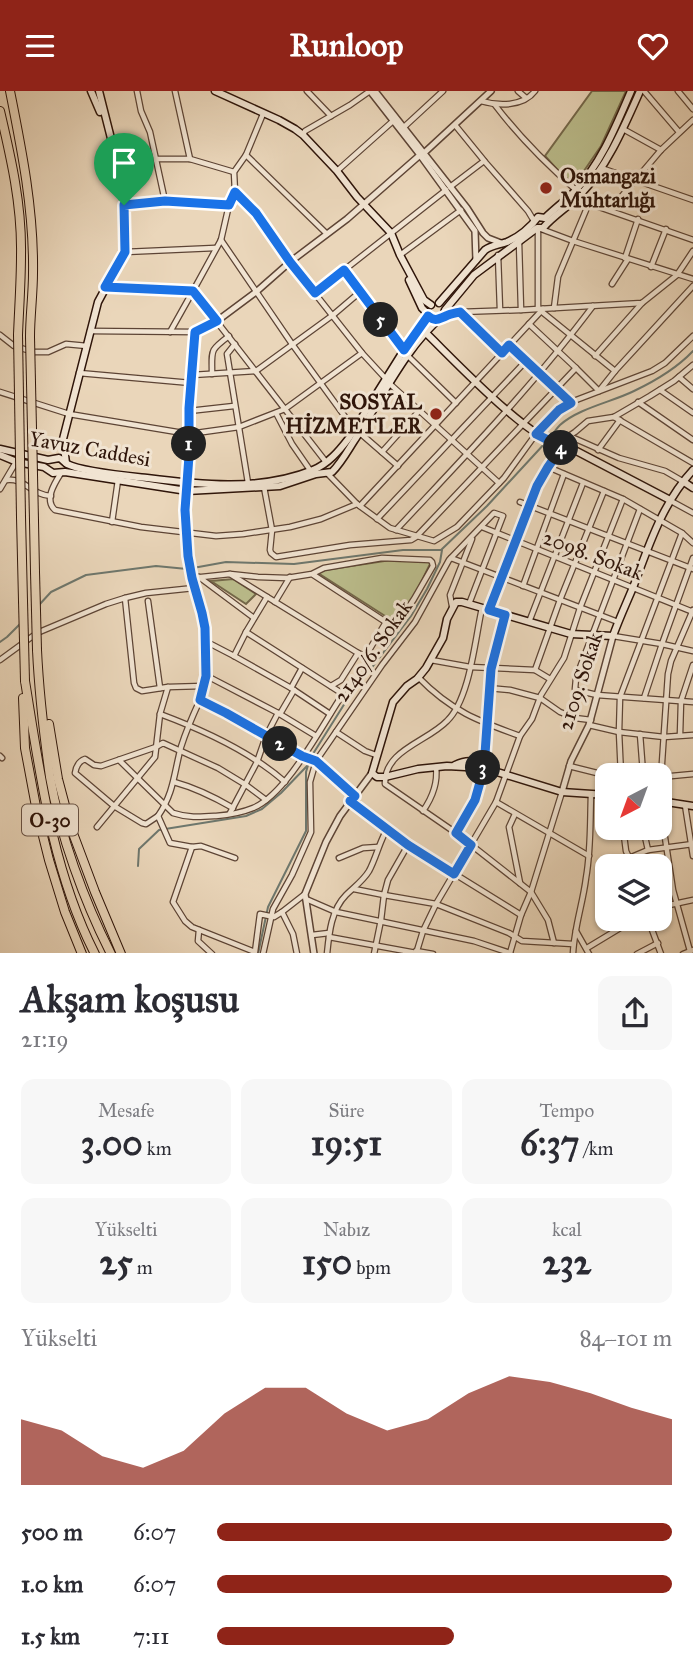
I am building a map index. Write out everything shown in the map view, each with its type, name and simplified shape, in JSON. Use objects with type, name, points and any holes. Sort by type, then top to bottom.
[{"type":"highway","name":"O-30","points":[[10,91],[25,169],[33,274],[30,337],[39,683],[51,778],[59,815],[78,876],[111,953]]},
{"type":"highway","name":"O-30","points":[[0,111],[13,161],[19,205],[21,253],[18,335],[25,681],[56,849],[75,907],[95,953]]},
{"type":"highway","points":[[25,681],[23,696],[28,772],[49,860],[65,912],[82,953]]},
{"type":"highway","points":[[39,683],[52,736],[58,779],[71,828],[121,953]]},
{"type":"main road","points":[[91,91],[107,126]]},
{"type":"main road","points":[[50,470],[50,464],[63,439],[98,302],[125,252],[124,205],[119,170],[99,91]]},
{"type":"main road","points":[[215,91],[303,135],[391,233],[424,300],[430,305],[439,303],[485,250],[492,245],[509,241],[576,199],[601,168],[642,91]]},
{"type":"main road","points":[[539,224],[576,190],[596,163],[631,91]]},
{"type":"main road","name":"Yavuz Caddesi","points":[[0,455],[48,460],[59,458],[66,463],[111,474],[187,487],[276,481],[310,470],[327,461],[357,431],[388,376],[474,275],[539,224]]},
{"type":"main road","points":[[400,255],[400,261],[422,308],[432,319],[442,315],[439,303]]},
{"type":"main road","name":"Yavuz Caddesi","points":[[0,449],[53,473],[187,487],[279,487],[316,474],[331,472],[390,384],[428,314],[430,305]]},
{"type":"main road","points":[[426,333],[492,397],[537,435],[561,444],[670,501]]},
{"type":"main road","points":[[61,473],[65,470],[66,463],[63,439]]},
{"type":"main road","points":[[327,461],[334,462],[331,472]]},
{"type":"main road","name":"2109. Sokak","points":[[613,636],[646,550],[670,501],[693,470]]},
{"type":"main road","points":[[684,482],[693,488]]},
{"type":"main road","points":[[595,795],[562,792],[484,768],[454,765],[418,769],[385,777],[377,777],[372,773],[393,702],[418,677],[430,660],[443,638],[454,604],[470,604],[571,635],[613,636]]},
{"type":"main road","points":[[672,803],[693,806]]},
{"type":"street","points":[[137,91],[141,111],[150,132],[165,201]]},
{"type":"street","points":[[175,91],[190,159]]},
{"type":"street","points":[[307,91],[331,116]]},
{"type":"street","points":[[303,135],[305,131],[372,91]]},
{"type":"street","points":[[372,91],[393,121],[422,154]]},
{"type":"street","points":[[372,91],[404,127],[483,233],[502,243]]},
{"type":"street","points":[[404,127],[443,91]]},
{"type":"street","points":[[90,331],[195,332],[217,321],[364,204],[491,91]]},
{"type":"street","points":[[518,91],[526,98]]},
{"type":"street","points":[[481,101],[495,105],[511,104],[531,96],[536,91]]},
{"type":"street","points":[[642,91],[679,132]]},
{"type":"street","points":[[678,91],[693,109]]},
{"type":"street","points":[[495,105],[537,155],[576,190]]},
{"type":"street","points":[[170,332],[221,240],[229,205],[235,192],[234,172],[246,155],[263,114]]},
{"type":"street","points":[[610,210],[661,150],[693,120]]},
{"type":"street","points":[[337,171],[393,121]]},
{"type":"street","points":[[455,125],[539,224],[573,241],[693,279]]},
{"type":"street","points":[[623,129],[661,150]]},
{"type":"street","points":[[246,155],[327,234]]},
{"type":"street","points":[[156,159],[190,159],[234,172]]},
{"type":"street","points":[[315,293],[484,161]]},
{"type":"street","points":[[601,168],[693,200]]},
{"type":"street","points":[[448,188],[475,231],[476,261]]},
{"type":"street","points":[[235,192],[256,213],[290,262],[385,380],[388,376]]},
{"type":"street","points":[[576,199],[693,240]]},
{"type":"street","points":[[124,205],[165,201],[229,205]]},
{"type":"street","points":[[554,308],[558,277],[589,203]]},
{"type":"street","points":[[400,255],[461,210]]},
{"type":"street","points":[[612,284],[626,258],[638,219]]},
{"type":"street","points":[[50,470],[50,502],[55,510],[112,522],[216,536],[290,527],[359,505],[541,310],[539,224]]},
{"type":"street","points":[[651,267],[666,229]]},
{"type":"street","points":[[221,240],[292,344],[357,431],[398,466]]},
{"type":"street","points":[[519,242],[521,310]]},
{"type":"street","points":[[125,252],[216,248]]},
{"type":"street","points":[[595,356],[642,303],[677,275],[693,251]]},
{"type":"street","points":[[498,255],[500,310]]},
{"type":"street","points":[[344,270],[406,353],[456,403]]},
{"type":"street","points":[[599,391],[693,286]]},
{"type":"street","points":[[105,287],[193,291],[327,461]]},
{"type":"street","points":[[192,375],[256,371],[359,292]]},
{"type":"street","points":[[442,315],[642,303]]},
{"type":"street","points":[[396,530],[508,411],[593,306]]},
{"type":"street","points":[[541,310],[615,371]]},
{"type":"street","points":[[460,312],[502,353]]},
{"type":"street","points":[[529,324],[599,391]]},
{"type":"street","points":[[195,332],[185,510],[188,556],[202,613],[205,641],[206,676],[200,700],[180,751],[174,782],[165,806],[158,816],[146,824],[114,806],[75,773],[82,760],[102,767],[163,743],[180,751],[218,768],[266,800]]},
{"type":"street","points":[[0,335],[15,346],[34,352],[48,352],[66,344],[87,346]]},
{"type":"street","points":[[212,374],[214,348],[229,336]]},
{"type":"street","points":[[331,472],[359,505],[390,528],[434,541],[457,527],[505,478],[559,410],[652,371],[665,363],[693,336]]},
{"type":"street","points":[[235,344],[227,354],[248,483]]},
{"type":"street","points":[[509,345],[571,403]]},
{"type":"street","points":[[1,394],[69,414],[189,434],[239,427],[285,409],[362,352]]},
{"type":"street","points":[[377,519],[526,361]]},
{"type":"street","points":[[489,610],[537,486],[561,444],[588,421],[614,417],[660,390],[693,365]]},
{"type":"street","points":[[264,487],[272,530],[270,550],[276,557],[350,545],[411,540],[576,368]]},
{"type":"street","points":[[79,373],[191,383]]},
{"type":"street","points":[[679,377],[693,389]]},
{"type":"street","points":[[390,384],[499,483]]},
{"type":"street","points":[[660,390],[693,413]]},
{"type":"street","points":[[638,402],[693,440]]},
{"type":"street","points":[[189,411],[234,406]]},
{"type":"street","points":[[382,452],[419,411]]},
{"type":"street","points":[[276,413],[292,444],[310,470]]},
{"type":"street","points":[[614,417],[693,463]]},
{"type":"street","points":[[598,450],[620,420]]},
{"type":"street","points":[[569,436],[598,450],[665,471],[684,482]]},
{"type":"street","points":[[0,489],[17,458]]},
{"type":"street","points":[[548,467],[623,499],[682,533],[693,543]]},
{"type":"street","points":[[52,487],[61,473]]},
{"type":"street","points":[[523,586],[564,474]]},
{"type":"street","points":[[6,479],[19,480],[41,495],[51,496]]},
{"type":"street","points":[[112,522],[118,481]]},
{"type":"street","points":[[528,623],[583,483]]},
{"type":"street","points":[[535,670],[604,491]]},
{"type":"street","points":[[312,935],[329,935],[416,952],[436,904],[496,802],[520,736],[564,658],[580,608],[623,499]]},
{"type":"street","points":[[670,501],[693,513]]},
{"type":"street","points":[[520,502],[691,568]]},
{"type":"street","points":[[640,509],[576,678],[575,689],[597,695],[693,702]]},
{"type":"street","name":"2140/6. Sokak","points":[[271,916],[311,832],[310,782],[316,761],[415,622],[451,558],[494,513],[503,516],[496,533]]},
{"type":"street","name":"2098. Sokak","points":[[482,527],[693,611]]},
{"type":"street","points":[[470,604],[496,533]]},
{"type":"street","points":[[620,763],[620,697],[682,533]]},
{"type":"street","points":[[454,604],[450,595],[474,534]]},
{"type":"street","points":[[191,575],[290,577],[382,558],[430,559],[432,562],[414,599],[395,628],[312,574]]},
{"type":"street","points":[[451,558],[618,622]]},
{"type":"street","points":[[644,698],[693,558]]},
{"type":"street","points":[[230,574],[365,656],[386,622]]},
{"type":"street","points":[[199,577],[254,618]]},
{"type":"street","points":[[275,602],[290,577]]},
{"type":"street","points":[[0,660],[37,633],[125,598],[146,593],[194,589]]},
{"type":"street","points":[[234,656],[267,597]]},
{"type":"street","points":[[125,598],[134,686],[140,691],[203,686]]},
{"type":"street","points":[[148,601],[160,688]]},
{"type":"street","points":[[482,608],[467,683],[455,709],[447,721],[391,762],[385,777],[386,784],[456,833],[531,892],[548,920],[554,943]]},
{"type":"street","points":[[661,763],[668,674],[676,648],[693,611]]},
{"type":"street","points":[[456,833],[475,800],[484,768],[488,688],[505,615]]},
{"type":"street","points":[[119,760],[165,806],[184,817],[230,814],[255,807],[285,782],[343,694],[246,632]]},
{"type":"street","points":[[613,636],[662,643],[693,651]]},
{"type":"street","name":"2109. Sokak","points":[[510,953],[569,767],[590,722],[613,636]]},
{"type":"street","points":[[205,641],[292,689],[330,714]]},
{"type":"street","points":[[331,686],[341,680],[358,653]]},
{"type":"street","points":[[430,660],[470,667],[535,670],[550,679]]},
{"type":"street","points":[[680,736],[681,701],[693,665]]},
{"type":"street","points":[[230,814],[302,668]]},
{"type":"street","points":[[206,676],[279,713],[316,736]]},
{"type":"street","points":[[418,677],[455,709],[520,736]]},
{"type":"street","points":[[97,827],[155,757],[160,714],[168,687]]},
{"type":"street","points":[[488,688],[510,690],[540,698],[560,712],[619,732],[664,737],[693,735]]},
{"type":"street","points":[[200,700],[316,761],[352,798],[408,845],[521,915]]},
{"type":"street","points":[[160,714],[189,725],[258,761],[285,782]]},
{"type":"street","points":[[336,731],[365,751],[376,755]]},
{"type":"street","points":[[640,734],[642,763]]},
{"type":"street","points":[[423,811],[438,777],[436,767]]},
{"type":"street","points":[[569,767],[595,773]]},
{"type":"street","points":[[314,953],[305,897],[326,842],[340,815],[372,773]]},
{"type":"street","points":[[672,776],[693,774]]},
{"type":"street","points":[[174,782],[200,791],[233,808]]},
{"type":"street","points":[[573,953],[589,856],[591,795]]},
{"type":"street","points":[[496,802],[589,856]]},
{"type":"street","points":[[685,804],[693,856]]},
{"type":"street","points":[[515,814],[509,827],[520,884]]},
{"type":"street","points":[[158,816],[170,843],[201,846],[235,859]]},
{"type":"street","points":[[327,953],[329,935],[343,897],[362,881],[370,869],[387,829]]},
{"type":"street","points":[[646,840],[648,850]]},
{"type":"street","points":[[664,840],[688,952]]},
{"type":"street","points":[[638,854],[665,846],[692,844]]},
{"type":"street","points":[[374,953],[388,880],[408,845]]},
{"type":"street","points":[[192,847],[173,902],[192,927],[255,951],[260,914],[274,917],[305,897]]},
{"type":"street","points":[[339,858],[363,848],[378,847]]},
{"type":"street","points":[[353,889],[436,904],[531,942],[573,944]]},
{"type":"street","points":[[305,897],[336,912],[474,941],[510,953]]},
{"type":"street","points":[[672,905],[693,901]]},
{"type":"street","points":[[282,912],[293,934],[297,953]]},
{"type":"street","points":[[263,953],[271,916]]},
{"type":"street","points":[[199,930],[198,941],[211,953]]},
{"type":"street","points":[[575,930],[589,953]]},
{"type":"street","points":[[587,948],[615,931]]},
{"type":"street","points":[[653,931],[661,953]]},
{"type":"street","points":[[639,953],[658,943]]},
{"type":"green space","points":[[592,91],[626,91],[601,146],[573,187],[545,156]]},
{"type":"green space","points":[[391,560],[430,564],[416,593],[396,623],[318,573],[325,570]]},
{"type":"green space","points":[[233,579],[256,594],[246,604],[211,581]]},
{"type":"waterway","points":[[549,438],[568,419],[650,383],[693,351]]},
{"type":"waterway","points":[[193,568],[226,562],[294,564],[403,550],[441,550],[487,506],[546,442]]},
{"type":"waterway","points":[[311,757],[345,703],[411,616],[440,562],[442,550]]},
{"type":"waterway","points":[[39,605],[51,592],[86,575],[156,566],[187,569]]},
{"type":"waterway","points":[[0,642],[20,624]]},
{"type":"waterway","points":[[258,953],[268,907],[306,831],[306,772],[309,762]]},
{"type":"waterway","points":[[138,866],[139,849],[159,830],[246,816],[262,809],[307,766]]},
{"type":"place","name":"Osmangazi Muhtarlığı","points":[[546,188]]},
{"type":"place","name":"SOSYAL HİZMETLER","points":[[436,414]]},
{"type":"route","points":[[235,192],[256,213],[315,293],[344,270],[404,350],[428,316],[438,320],[460,312],[502,353],[509,345],[571,403],[559,410],[536,434],[558,445],[564,444],[537,486],[489,610],[505,615],[488,688],[484,768],[475,800],[456,833],[471,845],[454,874],[408,845],[350,801],[355,796],[316,761],[200,700],[206,676],[205,628],[187,552],[185,510],[189,408],[195,332],[217,321],[193,291],[105,287],[125,252],[124,205],[165,201],[229,205],[235,192]]}]
